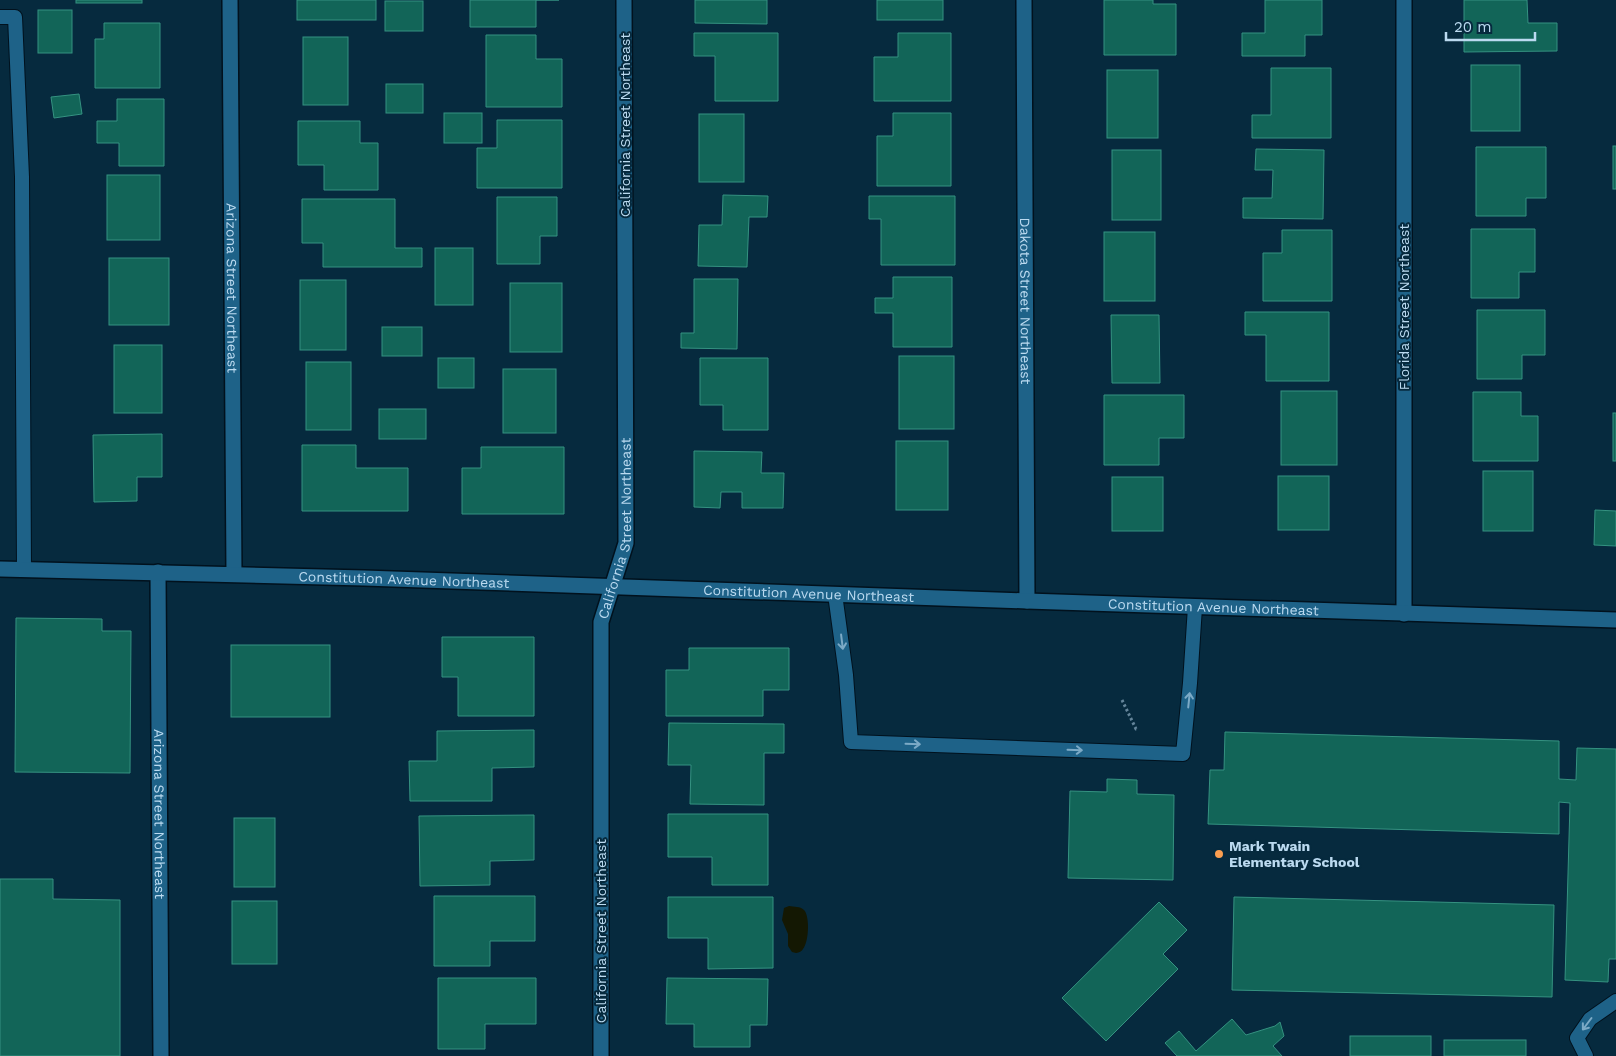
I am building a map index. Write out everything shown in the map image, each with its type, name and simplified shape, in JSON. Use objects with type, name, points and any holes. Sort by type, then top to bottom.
[{"type":"street","name":"Arizona Street Northeast","points":[[230,0],[234,574]]},
{"type":"street","name":"California Street Northeast","points":[[601,1056],[601,622],[626,543],[624,0]]},
{"type":"street","name":"Dakota Street Northeast","points":[[1024,0],[1027,601]]},
{"type":"street","name":"Florida Street Northeast","points":[[1404,0],[1404,614]]},
{"type":"street","name":"Constitution Avenue Northeast","points":[[0,569],[234,574],[1616,620]]},
{"type":"street","name":"Arizona Street Northeast","points":[[158,572],[161,1056]]},
{"type":"lane","points":[[0,17],[15,17],[22,176],[24,570]]},
{"type":"lane","points":[[835,594],[846,675],[850,742],[1183,754],[1195,607]]},
{"type":"lane","points":[[1586,1056],[1577,1038],[1590,1019],[1616,1000]]},
{"type":"path","points":[[1122,700],[1136,729]]},
{"type":"shaded area","points":[[789,906],[799,907],[804,910],[807,918],[807,941],[802,950],[796,953],[792,952],[788,946],[788,934],[782,920],[784,908]]},
{"type":"building","points":[[76,0],[142,0],[142,3],[76,3]]},
{"type":"building","points":[[297,0],[376,0],[376,20],[297,20]]},
{"type":"building","points":[[470,0],[536,0],[536,27],[470,27]]},
{"type":"building","points":[[695,0],[767,0],[767,24],[695,23]]},
{"type":"building","points":[[877,0],[943,0],[943,20],[877,20]]},
{"type":"building","points":[[1104,0],[1153,0],[1153,4],[1176,4],[1176,55],[1104,55]]},
{"type":"building","points":[[1265,0],[1322,0],[1322,35],[1305,35],[1305,56],[1242,56],[1242,33],[1265,33]]},
{"type":"building","points":[[1464,0],[1527,0],[1528,23],[1557,23],[1557,51],[1464,52]]},
{"type":"building","points":[[385,1],[423,1],[423,31],[385,31]]},
{"type":"building","points":[[38,10],[72,10],[72,53],[38,53]]},
{"type":"building","points":[[104,23],[160,23],[160,88],[95,88],[95,39],[104,39]]},
{"type":"building","points":[[694,33],[778,33],[778,101],[715,101],[715,56],[694,56]]},
{"type":"building","points":[[898,33],[951,33],[951,101],[874,101],[874,57],[898,57]]},
{"type":"building","points":[[486,35],[536,35],[536,59],[562,59],[562,107],[486,107]]},
{"type":"building","points":[[303,37],[348,37],[348,105],[303,105]]},
{"type":"building","points":[[1471,65],[1520,65],[1520,131],[1471,131]]},
{"type":"building","points":[[1271,68],[1331,68],[1331,138],[1252,138],[1252,115],[1271,115]]},
{"type":"building","points":[[1107,70],[1158,70],[1158,138],[1107,138]]},
{"type":"building","points":[[386,84],[423,84],[423,113],[386,113]]},
{"type":"building","points":[[79,94],[82,114],[54,118],[51,97]]},
{"type":"building","points":[[117,99],[164,99],[164,166],[119,166],[119,143],[97,143],[97,121],[117,121]]},
{"type":"building","points":[[444,113],[482,113],[482,143],[444,143]]},
{"type":"building","points":[[893,113],[951,113],[951,186],[877,186],[877,136],[893,136]]},
{"type":"building","points":[[699,114],[744,114],[744,182],[699,182]]},
{"type":"building","points":[[497,120],[562,120],[562,188],[477,188],[477,148],[497,148]]},
{"type":"building","points":[[298,121],[360,121],[360,143],[378,143],[378,190],[324,190],[324,165],[298,165]]},
{"type":"building","points":[[1613,146],[1616,146],[1616,189],[1613,189]]},
{"type":"building","points":[[1476,147],[1546,147],[1546,198],[1526,198],[1526,216],[1476,216]]},
{"type":"building","points":[[1256,149],[1324,150],[1323,219],[1243,218],[1243,198],[1272,198],[1273,170],[1255,170]]},
{"type":"building","points":[[1112,150],[1161,150],[1161,220],[1112,220]]},
{"type":"building","points":[[107,175],[160,175],[160,240],[107,240]]},
{"type":"building","points":[[723,195],[768,196],[767,217],[749,217],[747,267],[698,266],[699,225],[722,225]]},
{"type":"building","points":[[869,196],[955,196],[955,265],[881,265],[881,219],[869,219]]},
{"type":"building","points":[[497,197],[557,197],[557,236],[540,236],[540,264],[497,264]]},
{"type":"building","points":[[302,199],[395,199],[395,248],[422,248],[422,267],[323,267],[323,243],[302,243]]},
{"type":"building","points":[[1471,229],[1535,229],[1535,272],[1519,272],[1519,298],[1471,298]]},
{"type":"building","points":[[1282,230],[1332,230],[1332,301],[1263,301],[1263,253],[1282,253]]},
{"type":"building","points":[[1104,232],[1155,232],[1155,301],[1104,301]]},
{"type":"building","points":[[435,248],[473,248],[473,305],[435,305]]},
{"type":"building","points":[[109,258],[169,258],[169,325],[109,325]]},
{"type":"building","points":[[893,277],[952,277],[952,347],[893,347],[893,313],[875,313],[875,298],[893,298]]},
{"type":"building","points":[[694,279],[738,279],[737,349],[681,348],[681,333],[694,333]]},
{"type":"building","points":[[300,280],[346,280],[346,350],[300,350]]},
{"type":"building","points":[[510,283],[562,283],[562,352],[510,352]]},
{"type":"building","points":[[1477,310],[1545,310],[1545,355],[1522,355],[1522,379],[1477,379]]},
{"type":"building","points":[[1245,312],[1329,312],[1329,381],[1266,381],[1266,335],[1245,335]]},
{"type":"building","points":[[1111,315],[1159,315],[1160,383],[1112,383]]},
{"type":"building","points":[[382,327],[422,327],[422,356],[382,356]]},
{"type":"building","points":[[114,345],[162,345],[162,413],[114,413]]},
{"type":"building","points":[[899,356],[954,356],[954,429],[899,429]]},
{"type":"building","points":[[438,358],[474,358],[474,388],[438,388]]},
{"type":"building","points":[[700,358],[768,358],[768,430],[723,430],[723,405],[700,405]]},
{"type":"building","points":[[306,362],[351,362],[351,430],[306,430]]},
{"type":"building","points":[[503,369],[556,369],[556,433],[503,433]]},
{"type":"building","points":[[1281,391],[1337,391],[1337,465],[1281,465]]},
{"type":"building","points":[[1473,392],[1521,392],[1521,416],[1538,416],[1538,461],[1473,461]]},
{"type":"building","points":[[1104,395],[1184,395],[1184,438],[1159,438],[1159,465],[1104,465]]},
{"type":"building","points":[[379,409],[426,409],[426,439],[379,439]]},
{"type":"building","points":[[1613,413],[1616,413],[1616,461],[1613,461]]},
{"type":"building","points":[[162,434],[162,477],[137,477],[137,501],[94,502],[93,435]]},
{"type":"building","points":[[896,441],[948,441],[948,510],[896,510]]},
{"type":"building","points":[[302,445],[356,445],[356,468],[408,468],[408,511],[302,511]]},
{"type":"building","points":[[481,447],[564,447],[564,514],[462,514],[462,468],[481,468]]},
{"type":"building","points":[[694,451],[762,452],[761,473],[784,473],[783,508],[742,508],[742,492],[721,492],[720,508],[694,507]]},
{"type":"building","points":[[1483,471],[1533,471],[1533,531],[1483,531]]},
{"type":"building","points":[[1278,476],[1329,476],[1329,530],[1278,530]]},
{"type":"building","points":[[1112,477],[1163,477],[1163,531],[1112,531]]},
{"type":"building","points":[[1595,510],[1616,511],[1616,546],[1594,545]]},
{"type":"building","points":[[16,618],[102,619],[102,631],[131,631],[130,773],[15,772]]},
{"type":"building","points":[[442,637],[534,637],[534,716],[458,716],[458,677],[442,677]]},
{"type":"building","points":[[231,645],[330,645],[330,717],[231,717]]},
{"type":"building","points":[[689,648],[789,648],[789,690],[763,690],[763,716],[666,716],[666,670],[689,670]]},
{"type":"building","points":[[669,723],[784,724],[784,753],[764,753],[764,805],[690,804],[691,765],[668,765]]},
{"type":"building","points":[[534,730],[534,767],[492,768],[492,801],[410,801],[409,761],[437,761],[437,731]]},
{"type":"building","points":[[1225,732],[1559,741],[1559,779],[1576,780],[1577,748],[1616,749],[1616,959],[1609,959],[1608,982],[1565,980],[1570,803],[1559,802],[1559,834],[1208,824],[1210,770],[1224,770]]},
{"type":"building","points":[[1107,779],[1137,780],[1137,794],[1174,795],[1173,880],[1068,878],[1070,791],[1107,792]]},
{"type":"building","points":[[668,814],[768,814],[768,885],[712,885],[712,857],[668,857]]},
{"type":"building","points":[[534,815],[534,860],[490,861],[490,885],[420,886],[419,816]]},
{"type":"building","points":[[234,818],[275,818],[275,887],[234,887]]},
{"type":"building","points":[[0,879],[53,879],[53,899],[120,900],[120,1056],[0,1056]]},
{"type":"building","points":[[434,896],[535,896],[535,941],[490,941],[490,966],[434,966]]},
{"type":"building","points":[[668,897],[773,897],[773,968],[708,969],[708,938],[668,938]]},
{"type":"building","points":[[1234,897],[1554,905],[1552,997],[1232,990]]},
{"type":"building","points":[[232,901],[277,901],[277,964],[232,964]]},
{"type":"building","points":[[1159,902],[1187,930],[1163,954],[1178,969],[1106,1041],[1062,998]]},
{"type":"building","points":[[438,978],[536,978],[536,1024],[485,1024],[485,1049],[438,1049]]},
{"type":"building","points":[[667,978],[768,979],[767,1025],[750,1025],[750,1047],[694,1047],[694,1024],[666,1024]]},
{"type":"building","points":[[1232,1019],[1246,1035],[1275,1026],[1280,1022],[1284,1036],[1273,1046],[1282,1056],[1177,1056],[1165,1043],[1179,1031],[1196,1051]]},
{"type":"building","points":[[1350,1036],[1431,1036],[1431,1056],[1350,1056]]},
{"type":"building","points":[[1444,1040],[1526,1040],[1526,1056],[1444,1056]]},
{"type":"place","name":"Mark Twain Elementary School","points":[[1219,854]]}]
